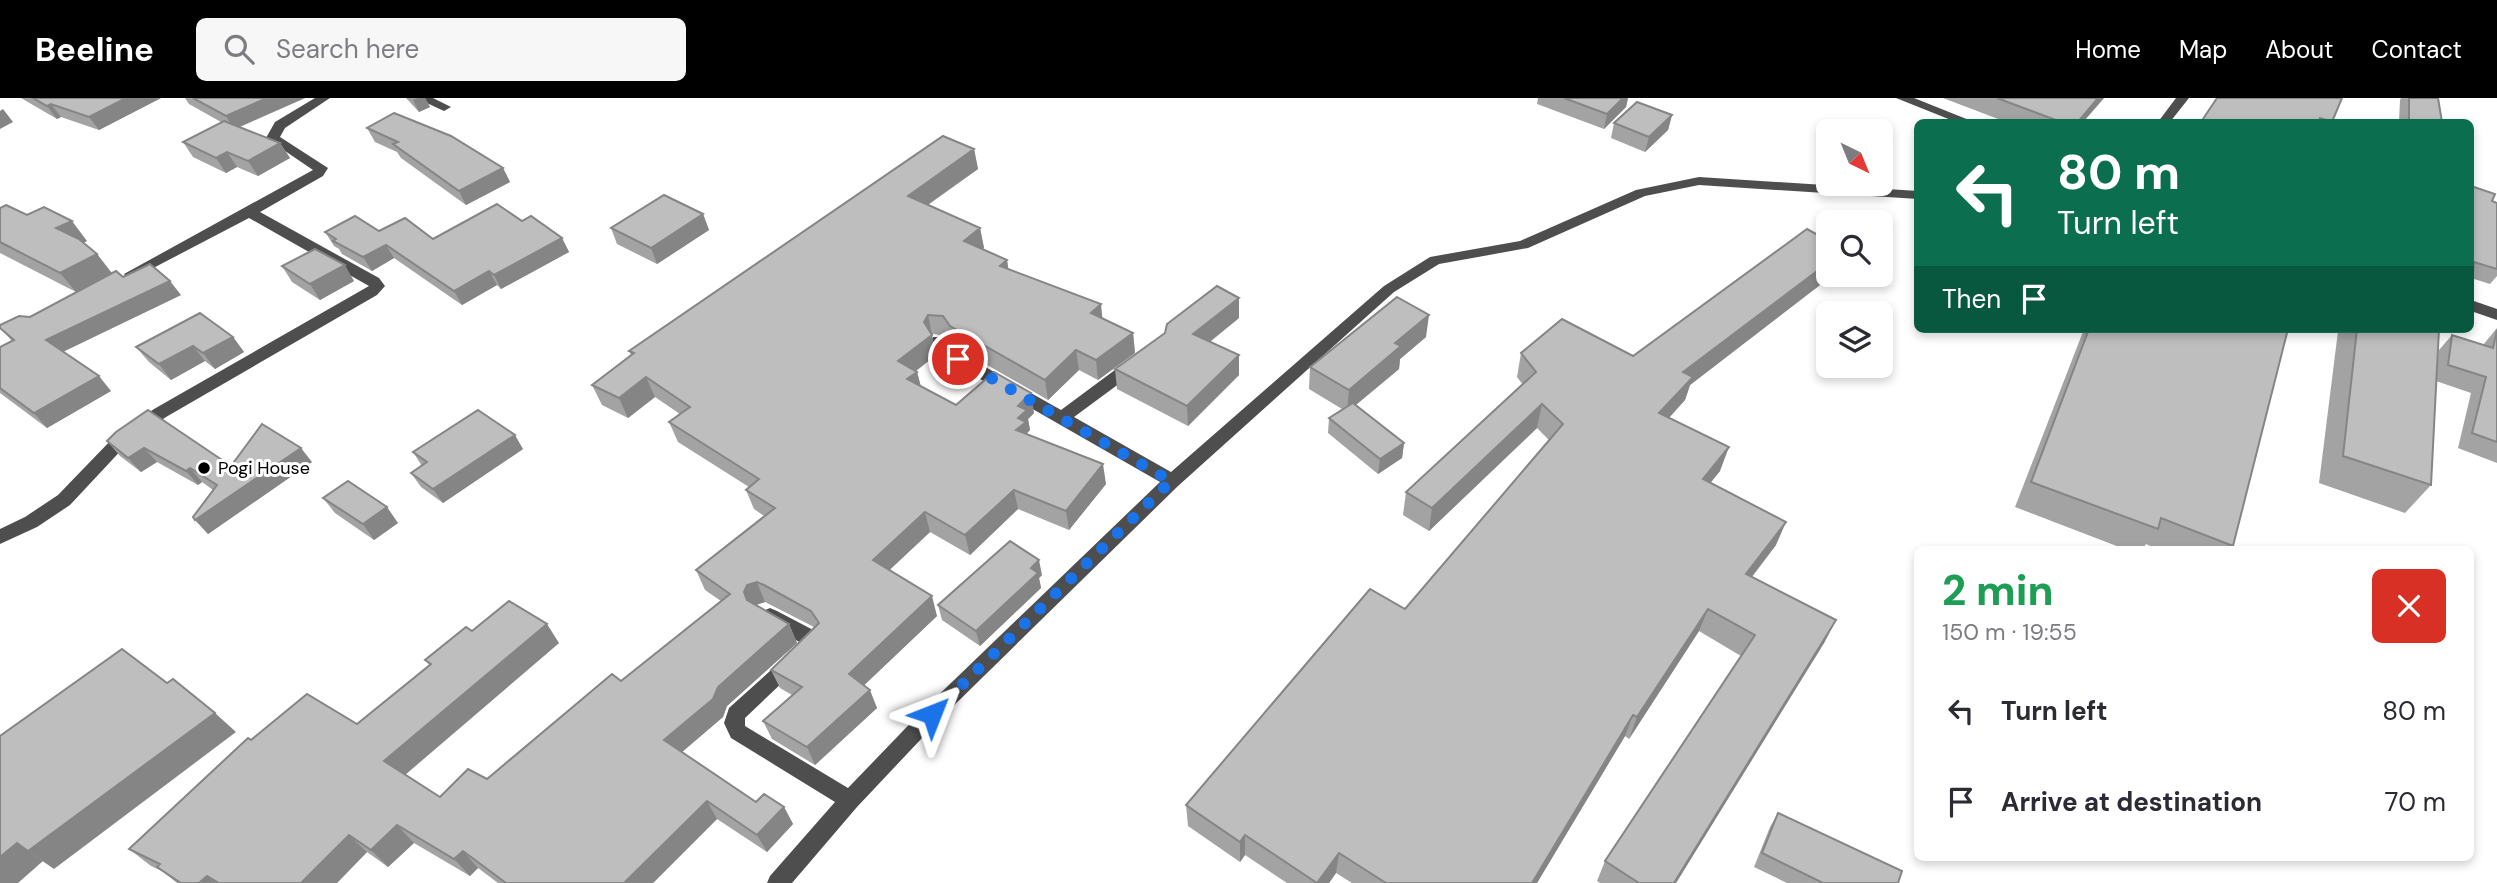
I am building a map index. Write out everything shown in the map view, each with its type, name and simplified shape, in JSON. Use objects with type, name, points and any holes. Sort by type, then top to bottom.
[{"type":"street","points":[[118,281],[317,173],[321,168],[273,138],[280,125],[324,98]]},
{"type":"street","points":[[422,98],[444,107]]},
{"type":"street","points":[[1902,98],[1959,119]]},
{"type":"street","points":[[2166,119],[2183,98]]},
{"type":"street","points":[[778,883],[850,800],[932,714],[1171,481],[1389,289],[1435,260],[1524,245],[1641,193],[1699,181],[1914,195]]},
{"type":"street","points":[[0,537],[31,522],[64,500],[121,440],[160,413],[373,292],[377,286],[374,281],[249,212]]},
{"type":"street","points":[[2474,306],[2497,314]]},
{"type":"street","points":[[939,341],[946,352],[1171,481]]},
{"type":"street","points":[[1060,418],[1148,355]]},
{"type":"street","points":[[764,612],[810,638],[814,643],[736,714],[734,723],[738,732],[850,800]]},
{"type":"building","points":[[33,98],[126,98],[89,117],[51,104],[47,106]]},
{"type":"building","points":[[193,98],[267,98],[226,116]]},
{"type":"building","points":[[1564,98],[1623,98],[1607,114]]},
{"type":"building","points":[[1997,98],[2098,98],[2080,119],[2053,119]]},
{"type":"building","points":[[2217,98],[2342,98],[2333,119],[2203,119]]},
{"type":"building","points":[[2409,98],[2438,98],[2442,119],[2409,119]]},
{"type":"building","points":[[1637,102],[1672,115],[1649,137],[1614,123]]},
{"type":"building","points":[[394,113],[451,136],[503,168],[459,191],[393,144],[398,142],[367,128]]},
{"type":"building","points":[[224,121],[280,143],[248,161],[227,152],[216,158],[183,142]]},
{"type":"building","points":[[943,136],[974,149],[908,196],[980,228],[964,241],[1007,260],[1000,266],[1101,304],[1091,313],[1133,333],[1096,360],[1076,350],[1045,380],[950,326],[943,316],[928,315],[924,322],[932,335],[898,361],[917,372],[907,379],[956,405],[994,372],[1031,393],[1018,406],[1027,410],[1018,418],[1026,422],[1016,430],[1103,464],[1066,511],[1014,490],[965,535],[925,512],[873,560],[932,596],[849,674],[870,690],[807,747],[763,721],[802,687],[771,670],[819,623],[811,611],[764,585],[757,582],[747,585],[744,592],[747,600],[789,624],[718,687],[713,699],[664,740],[756,802],[764,794],[784,807],[757,835],[707,801],[624,883],[506,883],[463,851],[454,859],[397,825],[371,850],[349,835],[301,883],[219,883],[207,876],[199,883],[181,883],[157,867],[160,864],[129,849],[248,738],[251,740],[307,694],[357,724],[431,664],[425,660],[466,627],[472,631],[509,601],[547,624],[384,761],[440,797],[468,769],[487,779],[612,674],[621,681],[730,594],[696,570],[775,508],[746,490],[759,479],[669,422],[690,407],[646,377],[619,398],[592,385],[634,353],[629,351]]},
{"type":"building","points":[[2474,187],[2495,194],[2492,201],[2497,203],[2497,269],[2474,262]]},
{"type":"building","points":[[664,195],[703,214],[651,248],[611,228]]},
{"type":"building","points":[[497,204],[522,221],[531,216],[562,238],[494,275],[489,271],[454,291],[386,245],[363,257],[333,241],[336,239],[325,232],[355,216],[379,231],[405,218],[433,239]]},
{"type":"building","points":[[6,205],[27,215],[44,207],[72,221],[56,228],[79,239],[97,254],[60,273],[0,242],[0,208]]},
{"type":"building","points":[[1807,229],[1816,234],[1816,272],[1683,372],[1693,377],[1659,413],[1729,447],[1703,479],[1786,522],[1746,574],[1836,620],[1674,883],[1639,883],[1605,861],[1755,635],[1708,609],[1637,717],[1633,715],[1532,883],[1386,883],[1339,853],[1317,883],[1245,835],[1240,842],[1186,805],[1370,589],[1405,609],[1563,424],[1542,404],[1432,508],[1406,492],[1536,372],[1521,353],[1562,319],[1633,356]]},
{"type":"building","points":[[315,249],[345,265],[310,284],[282,266]]},
{"type":"building","points":[[150,264],[170,281],[46,340],[99,376],[34,413],[0,388],[0,347],[14,340],[0,325],[19,316],[30,317],[116,271],[123,277]]},
{"type":"building","points":[[1217,286],[1239,298],[1193,334],[1239,355],[1187,406],[1115,369],[1165,333],[1167,324]]},
{"type":"building","points":[[1397,297],[1429,315],[1395,343],[1401,346],[1349,390],[1310,367]]},
{"type":"building","points":[[200,313],[233,337],[203,353],[193,346],[159,364],[136,347]]},
{"type":"building","points":[[2497,330],[2497,442],[2472,433],[2486,377],[2448,365],[2452,335],[2493,348]]},
{"type":"building","points":[[2087,333],[2287,333],[2233,546],[2161,518],[2158,529],[2031,482]]},
{"type":"building","points":[[2357,333],[2439,333],[2431,485],[2343,456]]},
{"type":"building","points":[[1353,403],[1404,443],[1380,459],[1329,418]]},
{"type":"building","points":[[148,410],[231,466],[262,424],[301,448],[195,520],[193,517],[217,485],[190,468],[186,471],[144,448],[128,458],[107,441]]},
{"type":"building","points":[[478,410],[515,435],[433,489],[411,473],[427,462],[413,452]]},
{"type":"building","points":[[348,481],[387,507],[363,524],[323,498]]},
{"type":"building","points":[[1010,541],[1039,560],[1031,568],[1038,573],[976,631],[938,605]]},
{"type":"building","points":[[122,649],[167,683],[173,679],[215,713],[28,851],[17,843],[0,857],[0,736]]},
{"type":"building","points":[[1778,813],[1902,871],[1898,883],[1823,883],[1762,853]]},
{"type":"place","name":"Pogi House","points":[[204,468]]},
{"type":"route","points":[[932,714],[1171,481],[958,359]]}]
